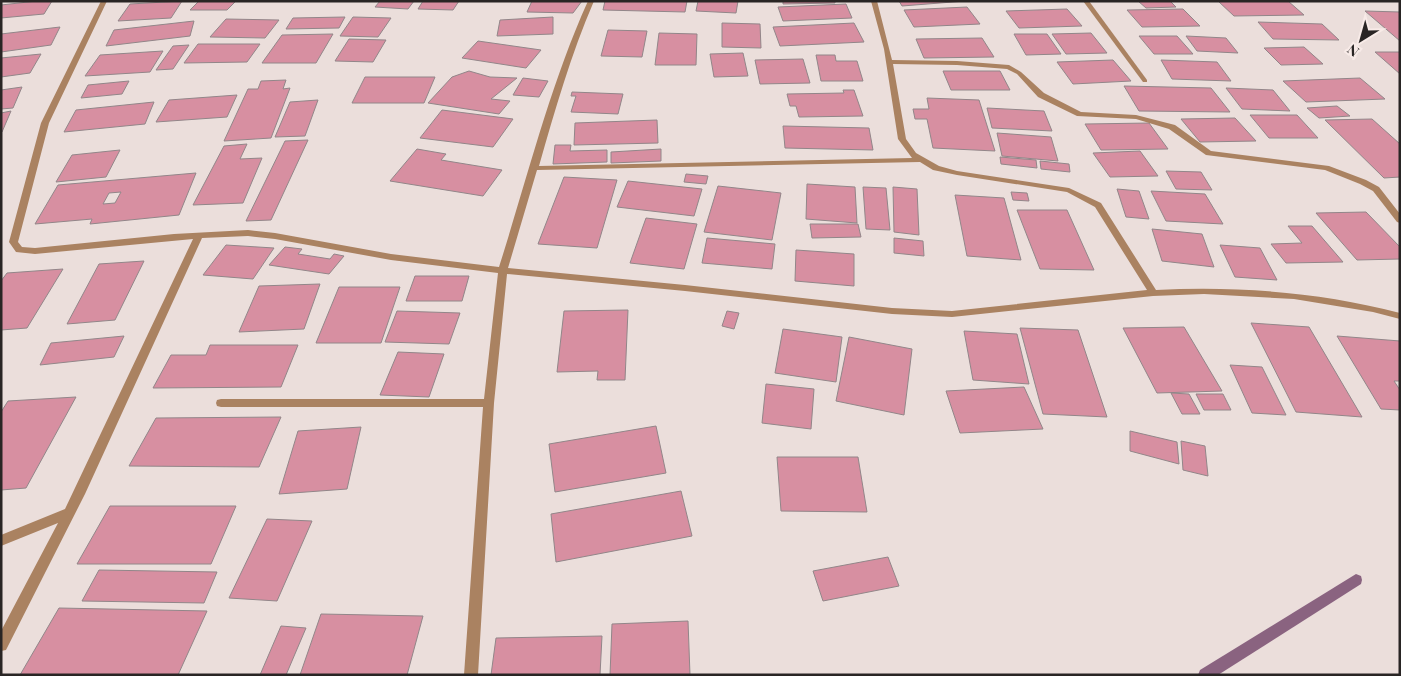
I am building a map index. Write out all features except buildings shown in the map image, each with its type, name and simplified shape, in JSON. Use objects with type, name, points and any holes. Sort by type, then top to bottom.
[{"type":"street","points":[[104,1],[45,123],[13,242],[19,250],[35,251],[248,233],[275,236],[391,257],[504,272],[694,289],[892,311],[952,314],[1153,293],[1204,291],[1294,296],[1400,316]]},
{"type":"street","points":[[471,675],[489,404],[504,272],[561,79],[579,28],[591,1]]},
{"type":"street","points":[[874,1],[890,62],[902,139],[905,145],[920,160],[936,168],[1069,190],[1098,205],[1153,293]]},
{"type":"street","points":[[1086,1],[1145,81]]},
{"type":"street","points":[[890,62],[957,63],[1009,67],[1019,73],[1041,95],[1080,114],[1136,117],[1172,127],[1209,153],[1326,168],[1364,182],[1376,189],[1400,220]]},
{"type":"street","points":[[536,168],[920,160]]},
{"type":"street","points":[[1,645],[69,513],[199,236]]},
{"type":"street","points":[[221,403],[489,404]]},
{"type":"street","points":[[1,541],[69,513]]},
{"type":"waterway","points":[[1205,675],[1356,580]]}]
